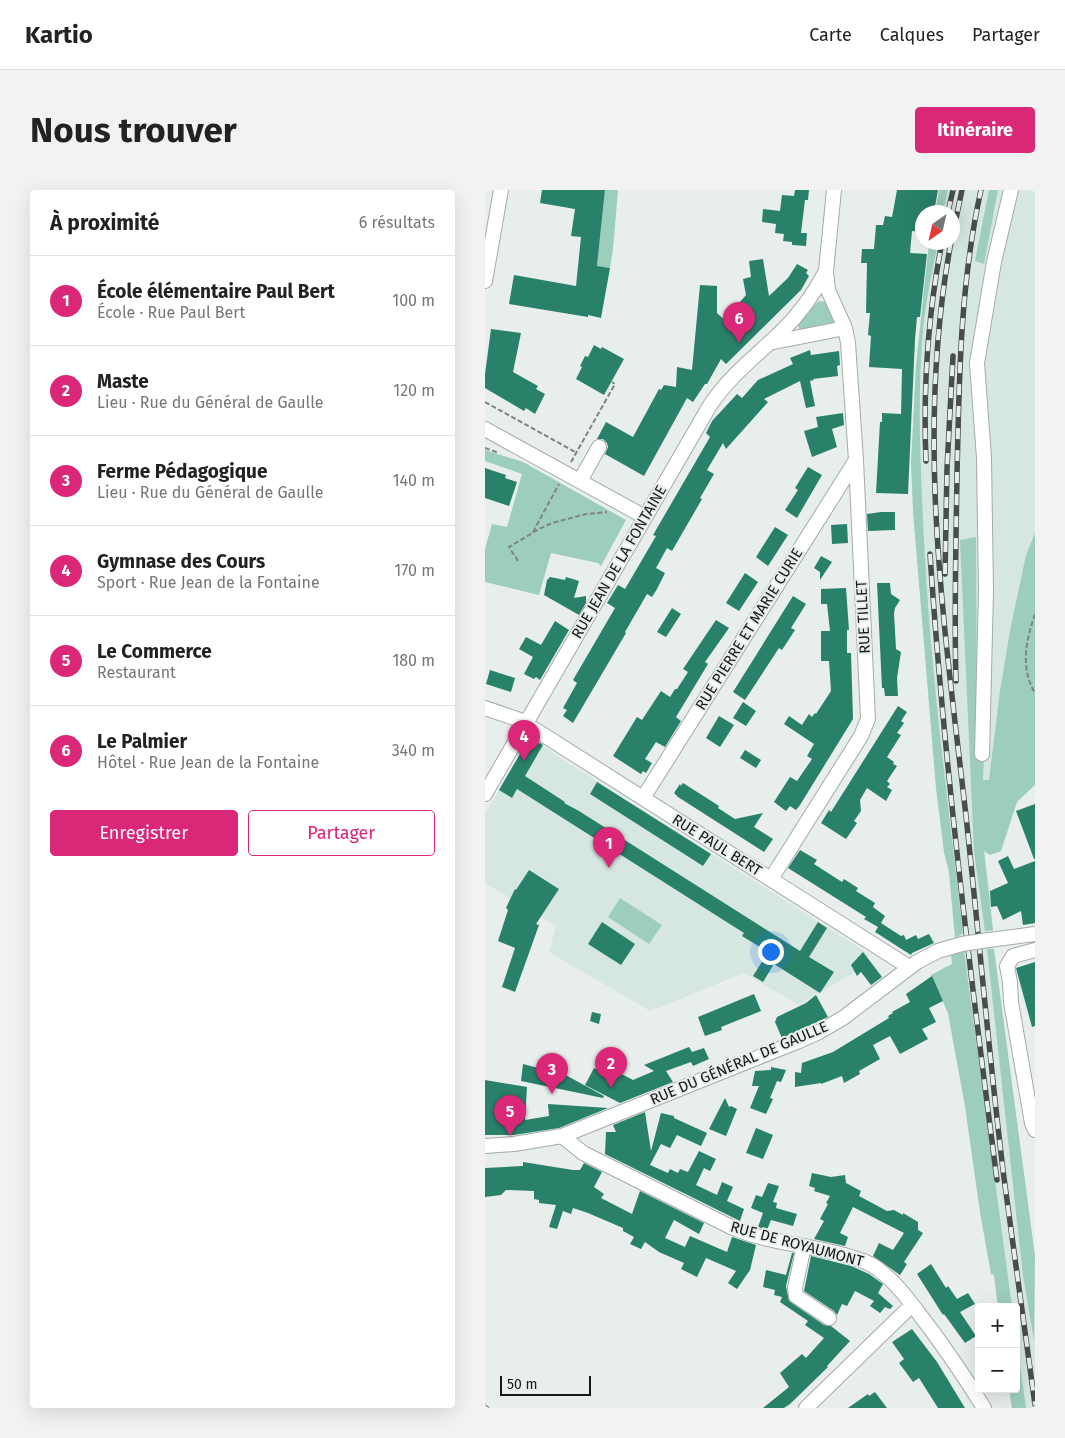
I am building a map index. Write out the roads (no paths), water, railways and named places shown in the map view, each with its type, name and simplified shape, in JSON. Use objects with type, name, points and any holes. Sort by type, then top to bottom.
[{"type":"street","points":[[485,280],[501,190]]},
{"type":"street","points":[[825,271],[834,190]]},
{"type":"street","points":[[982,754],[986,592],[984,458],[977,362],[994,262],[1011,190]]},
{"type":"street","name":"RUE TILLET","points":[[771,879],[861,736],[868,719],[856,460],[845,328],[831,297],[825,271]]},
{"type":"street","name":"RUE JEAN DE LA FONTAINE","points":[[485,794],[709,407],[724,386],[786,326],[814,293],[825,271]]},
{"type":"street","points":[[769,344],[845,328]]},
{"type":"street","points":[[485,429],[645,517]]},
{"type":"street","points":[[580,481],[599,447]]},
{"type":"street","name":"RUE PIERRE ET MARIE CURIE","points":[[643,798],[856,460]]},
{"type":"street","name":"RUE PAUL BERT","points":[[485,708],[514,717],[909,967]]},
{"type":"street","name":"RUE DU GÉNÉRAL DE GAULLE","points":[[485,1146],[514,1144],[562,1136],[819,1032],[843,1018],[909,967],[930,954],[962,944],[1035,934]]},
{"type":"street","points":[[1035,950],[1013,956],[1007,966],[1010,996],[1031,1123],[1035,1130]]},
{"type":"street","name":"RUE DE ROYAUMONT","points":[[562,1136],[583,1153],[733,1228],[758,1237],[847,1256],[871,1265],[889,1278],[912,1305],[954,1361],[984,1408]]},
{"type":"street","points":[[804,1246],[795,1288],[796,1296],[829,1318]]},
{"type":"street","points":[[806,1408],[912,1305]]},
{"type":"railway","points":[[950,205],[953,190]]},
{"type":"railway","points":[[959,205],[962,190]]},
{"type":"railway","points":[[956,681],[955,579],[960,369],[969,261],[981,190]]},
{"type":"railway","points":[[926,461],[926,379],[933,296],[941,250]]},
{"type":"railway","points":[[950,250],[940,314],[935,386],[934,458],[942,600],[999,1133],[1035,1405]]},
{"type":"railway","points":[[945,574],[947,468],[953,356]]},
{"type":"railway","points":[[930,554],[950,789],[997,1180]]},
{"type":"place","name":"Le Palmier","points":[[739,343]]},
{"type":"place","name":"Gymnase des Cours","points":[[524,761]]},
{"type":"place","name":"École élémentaire Paul Bert","points":[[609,868]]},
{"type":"place","name":"Maste","points":[[611,1088]]},
{"type":"place","name":"Ferme Pédagogique","points":[[552,1094]]},
{"type":"place","name":"Le Commerce","points":[[510,1136]]}]
